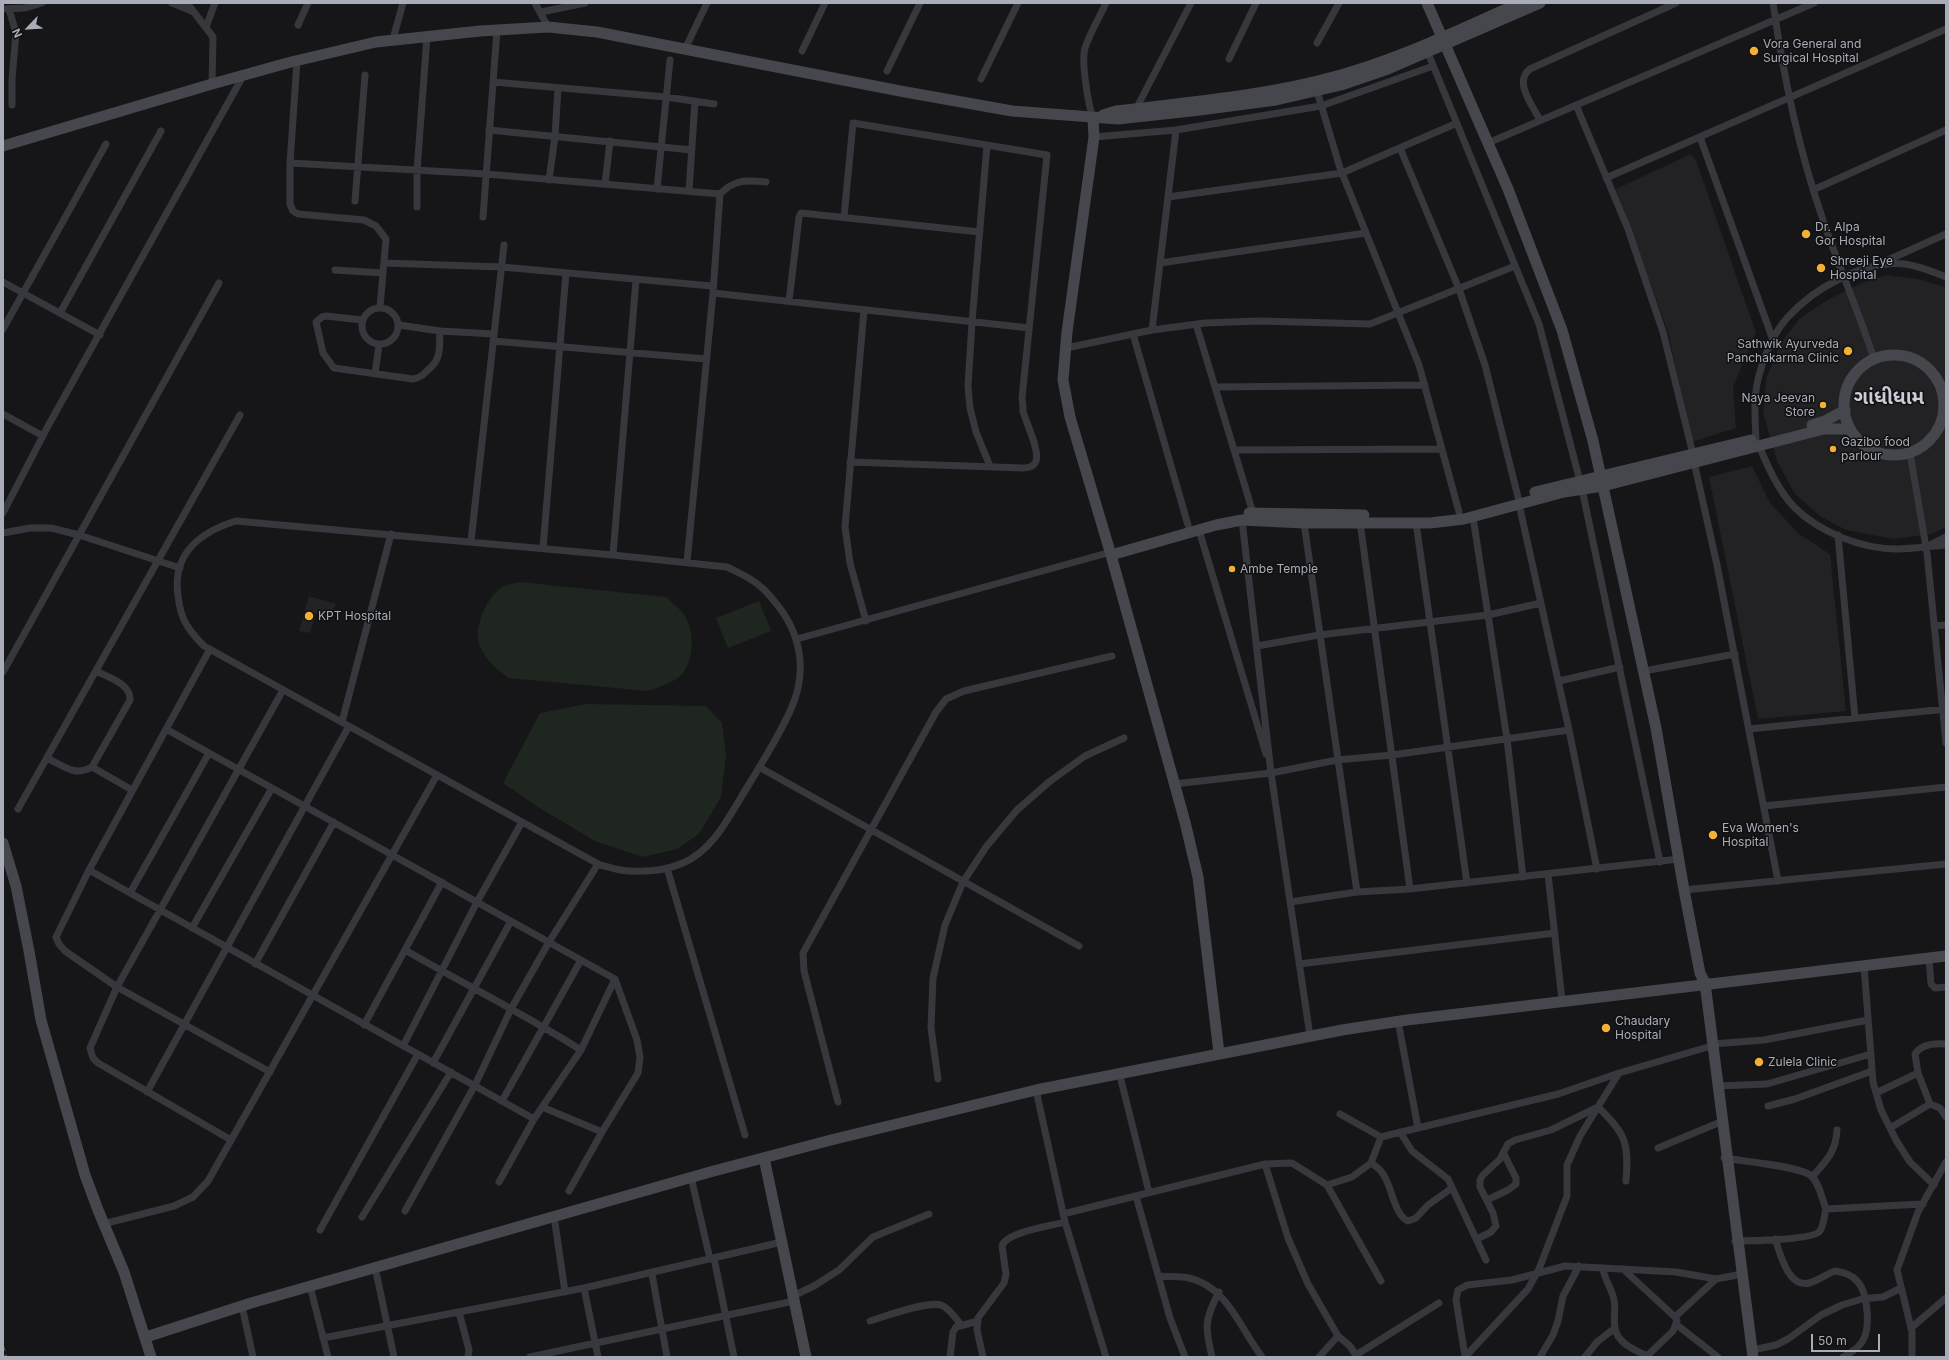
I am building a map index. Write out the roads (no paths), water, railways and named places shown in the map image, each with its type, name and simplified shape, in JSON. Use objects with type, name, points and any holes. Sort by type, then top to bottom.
[{"type":"street","points":[[12,105],[12,79],[16,33],[6,9],[25,8],[42,3]]},
{"type":"street","points":[[172,3],[194,12]]},
{"type":"street","points":[[187,3],[213,37],[211,71],[212,84]]},
{"type":"street","points":[[206,27],[216,3]]},
{"type":"street","points":[[298,25],[308,3]]},
{"type":"street","points":[[393,39],[403,3]]},
{"type":"street","points":[[535,3],[548,27]]},
{"type":"street","points":[[541,12],[585,3]]},
{"type":"street","points":[[685,49],[707,3]]},
{"type":"street","points":[[802,51],[825,3]]},
{"type":"street","points":[[887,70],[920,3]]},
{"type":"street","points":[[981,79],[1018,3]]},
{"type":"street","points":[[1106,3],[1084,49],[1086,88],[1089,107],[1093,118],[1094,137],[1063,380],[1070,417],[1110,551],[1198,877],[1219,1053]]},
{"type":"street","points":[[1136,109],[1191,3]]},
{"type":"street","points":[[1229,59],[1256,3]]},
{"type":"street","points":[[1317,43],[1339,3]]},
{"type":"street","points":[[1427,3],[1508,189],[1562,330],[1593,441],[1656,728],[1684,890],[1702,980],[1718,1123],[1725,1158]]},
{"type":"street","points":[[1443,41],[1520,3]]},
{"type":"street","points":[[3,146],[212,84],[297,61],[393,39],[548,27],[597,32],[900,91],[1012,111],[1118,119],[1276,100],[1341,86],[1426,48],[1540,3]]},
{"type":"street","points":[[1540,120],[1524,90],[1522,83],[1525,73],[1530,69],[1676,3]]},
{"type":"street","points":[[1772,3],[1796,132],[1813,190],[1874,359]]},
{"type":"street","points":[[1488,143],[1814,3]]},
{"type":"street","points":[[1606,178],[1946,29]]},
{"type":"street","points":[[483,217],[497,30]]},
{"type":"street","points":[[417,207],[417,171],[427,36]]},
{"type":"street","points":[[1093,118],[1116,111],[1287,89],[1346,74],[1426,48]]},
{"type":"street","points":[[1426,48],[1539,324],[1581,485],[1660,862]]},
{"type":"street","points":[[657,189],[670,60]]},
{"type":"street","points":[[297,61],[290,163],[290,204],[295,213],[364,220],[376,226],[386,239],[380,307]]},
{"type":"street","points":[[1094,137],[1176,130],[1321,106],[1433,66]]},
{"type":"street","points":[[355,201],[356,168],[365,74]]},
{"type":"street","points":[[3,513],[43,436],[243,76]]},
{"type":"street","points":[[493,82],[666,97],[714,104]]},
{"type":"street","points":[[549,180],[555,136],[558,88]]},
{"type":"street","points":[[1317,91],[1342,173],[1419,365],[1459,512]]},
{"type":"street","points":[[689,191],[695,101]]},
{"type":"street","points":[[1576,105],[1628,229],[1663,332],[1694,458],[1718,565],[1778,881]]},
{"type":"street","points":[[844,217],[853,123],[1047,155],[1022,398],[1023,410],[1036,451],[1037,460],[1030,468],[850,462]]},
{"type":"street","points":[[1168,197],[1342,173],[1457,123]]},
{"type":"street","points":[[489,130],[692,150]]},
{"type":"street","points":[[1152,330],[1176,130]]},
{"type":"street","points":[[1813,190],[1946,130]]},
{"type":"street","points":[[60,313],[161,131]]},
{"type":"street","points":[[1700,137],[1772,340]]},
{"type":"street","points":[[605,184],[610,141]]},
{"type":"street","points":[[3,329],[106,144]]},
{"type":"street","points":[[987,145],[968,386],[970,408],[976,432],[990,466]]},
{"type":"street","points":[[1400,148],[1459,289],[1485,365],[1519,501],[1569,730],[1597,869]]},
{"type":"street","points":[[290,163],[356,168],[486,174],[720,194]]},
{"type":"street","points":[[687,562],[720,194],[728,186],[737,182],[766,182]]},
{"type":"street","points":[[789,301],[800,214],[804,212],[980,232]]},
{"type":"street","points":[[1160,263],[1366,233]]},
{"type":"street","points":[[1946,234],[1875,266],[1833,282],[1806,299],[1786,319],[1772,340],[1759,373],[1754,402],[1757,442],[1772,476],[1794,506],[1817,526],[1854,542],[1896,549],[1946,545]]},
{"type":"street","points":[[471,541],[504,244]]},
{"type":"street","points":[[384,262],[502,267],[636,280],[712,289],[789,301],[1030,328]]},
{"type":"street","points":[[1875,266],[1906,264],[1932,271],[1946,277]]},
{"type":"street","points":[[1066,348],[1152,330],[1196,324],[1259,321],[1370,324],[1516,266]]},
{"type":"street","points":[[335,270],[383,273]]},
{"type":"street","points":[[543,548],[566,273]]},
{"type":"street","points":[[613,555],[636,280]]},
{"type":"street","points":[[3,282],[100,335]]},
{"type":"street","points":[[3,672],[219,283]]},
{"type":"street","points":[[380,307],[386,308],[397,317],[399,325],[398,332],[389,343],[379,345],[375,344],[363,335],[362,320],[371,309],[380,307]]},
{"type":"street","points":[[864,310],[845,527],[850,563],[866,621]]},
{"type":"street","points":[[362,320],[326,316],[322,317],[316,322],[323,353],[334,368],[413,379],[422,376],[436,363],[439,356],[440,331]]},
{"type":"street","points":[[1196,324],[1253,513]]},
{"type":"street","points":[[399,325],[560,347],[706,359]]},
{"type":"street","points":[[1133,334],[1188,525]]},
{"type":"street","points":[[375,374],[379,345]]},
{"type":"street","points":[[1899,355],[1918,361],[1943,384],[1945,404],[1939,429],[1929,442],[1910,453],[1892,456],[1871,450],[1855,436],[1850,429],[1844,402],[1850,382],[1862,367],[1874,359],[1899,355]]},
{"type":"street","points":[[1215,387],[1425,385]]},
{"type":"street","points":[[797,639],[866,621],[1110,551],[1215,517],[1253,513],[1432,515],[1459,512],[1519,501],[1581,485],[1602,482],[1757,442],[1825,421],[1845,410]]},
{"type":"street","points":[[3,414],[43,436]]},
{"type":"street","points":[[18,809],[240,415]]},
{"type":"street","points":[[1757,442],[1824,429],[1850,429]]},
{"type":"street","points":[[1234,450],[1442,450]]},
{"type":"street","points":[[1910,453],[1926,547],[1944,709],[1946,743]]},
{"type":"street","points":[[1110,551],[1242,520],[1304,523],[1430,523],[1472,517],[1519,501]]},
{"type":"street","points":[[1472,517],[1507,739],[1523,877]]},
{"type":"street","points":[[1242,520],[1271,773],[1310,1036]]},
{"type":"street","points":[[236,521],[471,541],[727,567],[744,575],[762,587],[786,615],[797,639],[801,660],[798,681],[791,708],[759,767],[725,823],[709,845],[683,863],[667,868],[629,871],[598,864],[204,646],[188,627],[180,610],[176,583],[182,557],[194,542],[217,527],[236,521]]},
{"type":"street","points":[[1360,522],[1410,889]]},
{"type":"street","points":[[1304,523],[1357,892]]},
{"type":"street","points":[[1416,523],[1467,882]]},
{"type":"street","points":[[3,533],[30,528],[51,528],[79,535],[180,568]]},
{"type":"street","points":[[1199,530],[1271,773]]},
{"type":"street","points":[[342,722],[391,534]]},
{"type":"street","points":[[1838,535],[1855,718]]},
{"type":"street","points":[[1926,547],[1946,537]]},
{"type":"street","points":[[1256,646],[1319,635],[1488,615],[1541,603]]},
{"type":"street","points":[[1934,626],[1946,624]]},
{"type":"street","points":[[210,649],[89,870],[56,937],[59,944],[65,951],[117,987],[270,1072]]},
{"type":"street","points":[[1644,671],[1735,654]]},
{"type":"street","points":[[838,1102],[804,971],[803,953],[870,829],[936,712],[946,699],[964,692],[1112,656]]},
{"type":"street","points":[[1558,681],[1620,668]]},
{"type":"street","points":[[47,758],[75,772],[82,772],[92,767],[130,700],[130,695],[125,686],[96,671]]},
{"type":"street","points":[[231,1140],[98,1063],[90,1052],[91,1043],[117,987],[283,690]]},
{"type":"street","points":[[1749,729],[1944,709]]},
{"type":"street","points":[[147,1092],[350,726]]},
{"type":"street","points":[[166,729],[615,979],[637,1040],[640,1057],[638,1073],[602,1132],[569,1191]]},
{"type":"street","points":[[1174,784],[1271,773],[1337,760],[1392,755],[1569,730]]},
{"type":"street","points":[[938,1079],[931,1028],[933,978],[945,925],[963,882],[986,847],[1017,810],[1049,782],[1085,756],[1124,738]]},
{"type":"street","points":[[130,893],[209,753]]},
{"type":"street","points":[[92,767],[132,790]]},
{"type":"street","points":[[759,767],[1079,946]]},
{"type":"street","points":[[103,1224],[174,1206],[193,1197],[208,1181],[437,775]]},
{"type":"street","points":[[1764,806],[1946,787]]},
{"type":"street","points":[[192,928],[272,788]]},
{"type":"street","points":[[255,964],[334,822]]},
{"type":"street","points":[[403,1046],[477,902],[522,822]]},
{"type":"street","points":[[3,843],[19,901],[41,1020],[85,1175],[103,1224],[124,1272],[151,1357]]},
{"type":"street","points":[[1290,902],[1357,892],[1410,889],[1679,859]]},
{"type":"street","points":[[405,1211],[475,1085],[511,1009],[549,942],[598,864]]},
{"type":"street","points":[[1684,890],[1946,864]]},
{"type":"street","points":[[667,868],[745,1135]]},
{"type":"street","points":[[89,870],[534,1119]]},
{"type":"street","points":[[1548,874],[1562,1000]]},
{"type":"street","points":[[364,1025],[442,882]]},
{"type":"street","points":[[433,1062],[511,921]]},
{"type":"street","points":[[1299,964],[1555,933]]},
{"type":"street","points":[[405,950],[473,989],[544,1026],[581,1050]]},
{"type":"street","points":[[146,1338],[242,1306],[691,1177],[1036,1090],[1119,1072],[1398,1021],[1702,980],[1864,966],[1946,956]]},
{"type":"street","points":[[1929,958],[1931,984],[1935,988],[1946,987]]},
{"type":"street","points":[[502,1100],[581,960]]},
{"type":"street","points":[[1864,966],[1872,1072],[1881,1110],[1910,1162],[1934,1186]]},
{"type":"street","points":[[499,1182],[534,1119],[581,1050],[615,979]]},
{"type":"street","points":[[1340,1114],[1381,1137],[1558,1094],[1619,1073],[1710,1045],[1764,1040],[1868,1020]]},
{"type":"street","points":[[1398,1021],[1418,1128]]},
{"type":"street","points":[[1946,1044],[1938,1043],[1917,1050],[1915,1054],[1918,1073],[1930,1104],[1940,1108],[1946,1118]]},
{"type":"street","points":[[1710,1045],[1718,1086],[1725,1158],[1751,1355]]},
{"type":"street","points":[[320,1230],[418,1054]]},
{"type":"street","points":[[1718,1086],[1776,1082],[1871,1054]]},
{"type":"street","points":[[362,1217],[451,1072]]},
{"type":"street","points":[[1119,1072],[1149,1192]]},
{"type":"street","points":[[1768,1106],[1795,1099],[1872,1072]]},
{"type":"street","points":[[1465,1357],[1528,1289],[1536,1275],[1567,1196],[1567,1164],[1580,1136],[1619,1073]]},
{"type":"street","points":[[1876,1093],[1918,1073]]},
{"type":"street","points":[[1036,1090],[1065,1222],[1106,1357]]},
{"type":"street","points":[[1890,1128],[1930,1104]]},
{"type":"street","points":[[542,1107],[602,1132]]},
{"type":"street","points":[[1477,1239],[1492,1232],[1496,1226],[1493,1213],[1480,1187],[1480,1180],[1504,1154],[1511,1142],[1551,1130],[1598,1107]]},
{"type":"street","points":[[1598,1107],[1617,1125],[1623,1136],[1627,1156],[1626,1181]]},
{"type":"street","points":[[1658,1148],[1718,1123]]},
{"type":"street","points":[[1812,1177],[1832,1153],[1836,1143],[1837,1130]]},
{"type":"street","points":[[1400,1132],[1412,1151],[1448,1179],[1486,1260]]},
{"type":"street","points":[[1327,1185],[1352,1177],[1371,1163],[1381,1137]]},
{"type":"street","points":[[1487,1200],[1508,1190],[1516,1184],[1516,1178],[1504,1154]]},
{"type":"street","points":[[764,1158],[806,1357]]},
{"type":"street","points":[[1725,1158],[1790,1168],[1807,1174],[1812,1177],[1826,1209],[1822,1228],[1816,1234],[1775,1239],[1736,1241]]},
{"type":"street","points":[[1063,1214],[1264,1164],[1292,1163],[1327,1185],[1381,1281]]},
{"type":"street","points":[[1371,1163],[1382,1172],[1399,1212],[1404,1220],[1408,1222],[1416,1218],[1428,1205],[1452,1188]]},
{"type":"street","points":[[1264,1164],[1288,1238],[1305,1277],[1338,1336],[1350,1346],[1356,1356],[1438,1303]]},
{"type":"street","points":[[1912,1357],[1911,1328],[1897,1270],[1918,1212],[1946,1164]]},
{"type":"street","points":[[691,1177],[712,1259],[734,1357]]},
{"type":"street","points":[[1136,1196],[1170,1318],[1185,1357]]},
{"type":"street","points":[[1826,1209],[1923,1204]]},
{"type":"street","points":[[530,1357],[725,1316],[794,1299],[839,1270],[873,1238],[929,1214]]},
{"type":"street","points":[[554,1216],[565,1292]]},
{"type":"street","points":[[983,1357],[977,1330],[978,1318],[1004,1283],[1006,1274],[1002,1246],[1003,1242],[1011,1236],[1065,1222]]},
{"type":"street","points":[[1775,1239],[1786,1268],[1795,1280],[1801,1283],[1809,1283],[1834,1271],[1850,1275],[1863,1289],[1867,1318],[1865,1336],[1859,1346],[1843,1357]]},
{"type":"street","points":[[1736,1241],[1737,1275],[1751,1355]]},
{"type":"street","points":[[323,1338],[652,1274],[782,1242]]},
{"type":"street","points":[[1465,1357],[1456,1300],[1458,1290],[1468,1285],[1512,1280],[1536,1275],[1565,1266],[1676,1272],[1716,1279],[1737,1275]]},
{"type":"street","points":[[1540,1357],[1553,1335],[1564,1296],[1579,1266]]},
{"type":"street","points":[[375,1267],[394,1357]]},
{"type":"street","points":[[1603,1268],[1603,1275],[1614,1298],[1615,1328],[1620,1338],[1629,1347],[1647,1357],[1677,1325]]},
{"type":"street","points":[[1623,1269],[1675,1317],[1677,1325],[1718,1357]]},
{"type":"street","points":[[652,1274],[667,1357]]},
{"type":"street","points":[[1159,1276],[1190,1278],[1219,1292],[1250,1342],[1262,1357]]},
{"type":"street","points":[[1675,1317],[1716,1279]]},
{"type":"street","points":[[310,1286],[328,1357]]},
{"type":"street","points":[[584,1288],[598,1357]]},
{"type":"street","points":[[1751,1355],[1788,1339],[1822,1315],[1842,1304],[1865,1298],[1883,1297],[1901,1288]]},
{"type":"street","points":[[1212,1357],[1206,1323],[1210,1309],[1219,1292]]},
{"type":"street","points":[[1911,1328],[1946,1298]]},
{"type":"street","points":[[870,1321],[923,1305],[941,1305],[950,1311],[961,1325]]},
{"type":"street","points":[[242,1306],[253,1357]]},
{"type":"street","points":[[460,1312],[469,1350],[468,1357]]},
{"type":"street","points":[[950,1357],[952,1332],[956,1327],[978,1321]]},
{"type":"street","points":[[1585,1357],[1597,1342],[1615,1328]]},
{"type":"street","points":[[1319,1357],[1338,1336]]},
{"type":"railway","points":[[3,1346],[6,1357]]},
{"type":"place","name":"Vora General and Surgical Hospital","points":[[1754,51]]},
{"type":"place","name":"Dr. Alpa Gor Hospital","points":[[1806,234]]},
{"type":"place","name":"Shreeji Eye Hospital","points":[[1821,268]]},
{"type":"place","name":"Sathwik Ayurveda Panchakarma Clinic","points":[[1848,351]]},
{"type":"place","name":"Naya Jeevan Store","points":[[1823,405]]},
{"type":"place","name":"Gazibo food parlour","points":[[1833,449]]},
{"type":"place","name":"Ambe Temple","points":[[1232,569]]},
{"type":"place","name":"KPT Hospital","points":[[309,616]]},
{"type":"place","name":"Eva Women's Hospital","points":[[1713,835]]},
{"type":"place","name":"Chaudary Hospital","points":[[1606,1028]]},
{"type":"place","name":"Zulela Clinic","points":[[1759,1062]]},
{"type":"district","name":"ગાંધીધામ","points":[[1889,398]]}]
